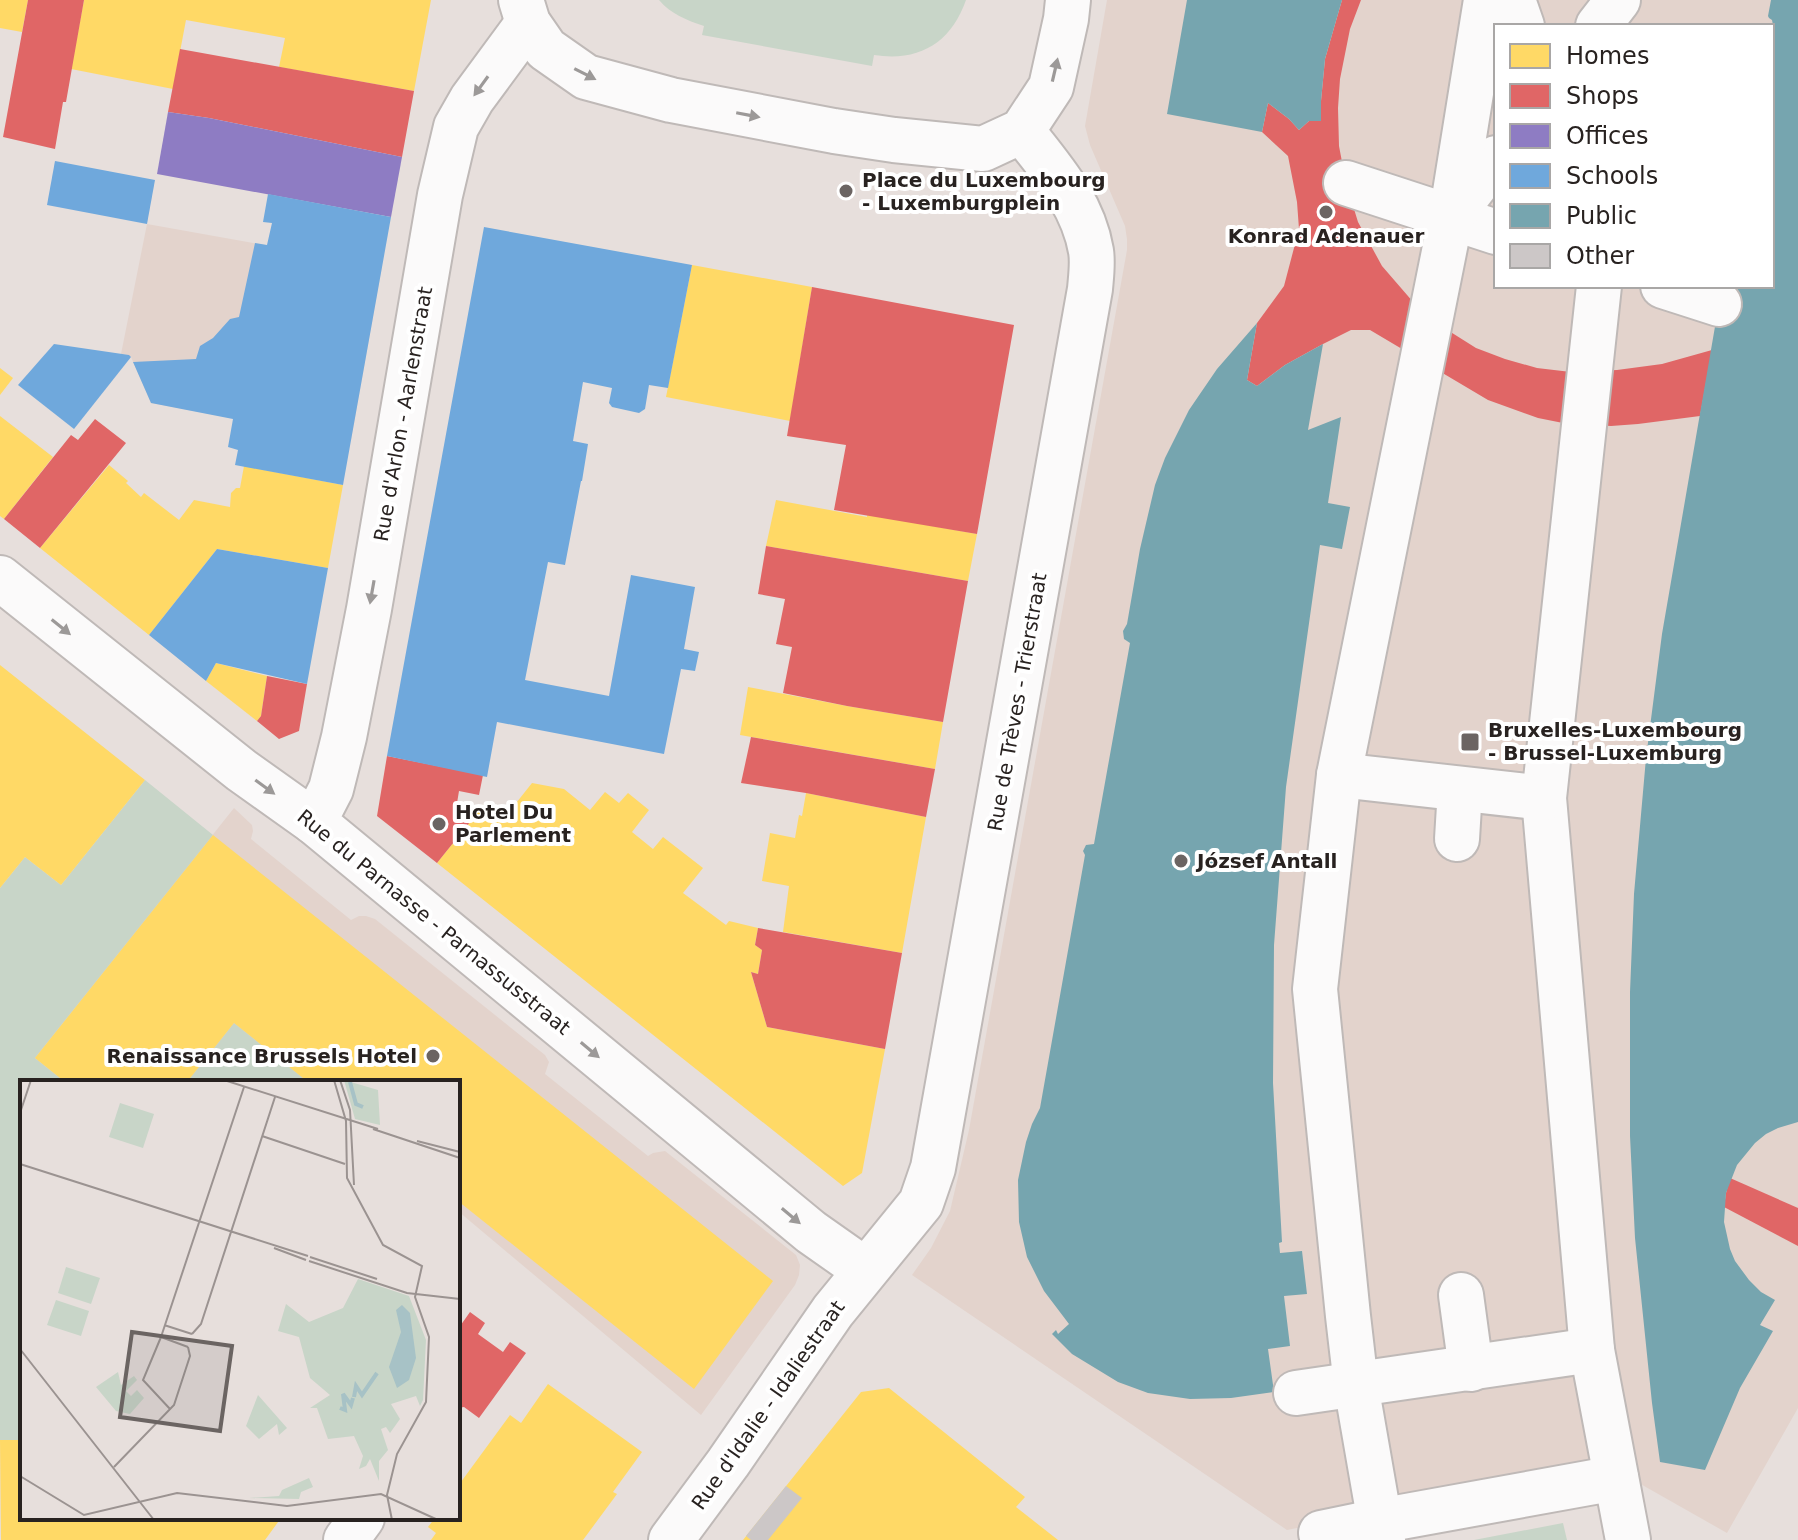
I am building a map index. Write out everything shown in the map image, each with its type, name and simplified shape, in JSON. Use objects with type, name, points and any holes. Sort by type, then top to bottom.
[{"type":"street","points":[[524,11],[546,49],[586,77],[671,100],[834,131],[983,149],[1022,131],[1051,87],[1068,0]]},
{"type":"street","points":[[1381,1530],[1356,1385],[1315,989],[1339,775],[1451,217],[1486,0]]},
{"type":"street","points":[[1513,0],[1521,24]]},
{"type":"street","points":[[1600,24],[1618,0]]},
{"type":"street","points":[[1641,24],[1645,0]]},
{"type":"street","name":"Rue d'Arlon - Aarlenstraat","points":[[314,822],[331,789],[344,737],[372,594],[440,195],[456,127],[524,11]]},
{"type":"street","name":"Rue de Trèves - Trierstraat","points":[[865,1270],[921,1203],[933,1168],[1090,289],[1092,253],[1083,221],[1067,189],[1022,131]]},
{"type":"street","points":[[1451,217],[1494,161]]},
{"type":"street","points":[[1346,183],[1494,231]]},
{"type":"street","points":[[1599,288],[1544,798],[1592,1350],[1628,1540]]},
{"type":"street","points":[[1669,288],[1719,304]]},
{"type":"street","name":"Rue du Parnasse - Parnassusstraat","points":[[0,578],[241,770],[314,822],[811,1232],[865,1270]]},
{"type":"street","points":[[1339,775],[1544,798]]},
{"type":"street","points":[[1457,839],[1460,789]]},
{"type":"street","name":"Rue d'Idalie - Idaliestraat","points":[[671,1540],[865,1270]]},
{"type":"street","points":[[1461,1295],[1471,1369]]},
{"type":"street","points":[[1296,1393],[1592,1350]]},
{"type":"street","points":[[1321,1533],[1381,1530],[1616,1478]]},
{"type":"street","points":[[346,1540],[361,1520]]},
{"type":"shaded area","points":[[1107,0],[1798,0],[1798,1408],[1727,1533],[1607,1465],[1287,1530],[912,1275],[931,1248],[950,1211],[969,1130],[1127,250],[1125,226],[1090,145],[1085,126]]},
{"type":"shaded area","points":[[147,224],[382,266],[351,440],[151,403],[131,357],[121,354]]},
{"type":"shaded area","points":[[234,808],[252,825],[251,839],[351,920],[359,916],[375,919],[545,1055],[549,1062],[545,1074],[648,1156],[665,1151],[796,1255],[800,1265],[799,1275],[795,1285],[701,1415],[460,1213],[460,1080],[62,1080],[35,1058]]},
{"type":"green space","points":[[659,0],[966,0],[952,28],[931,46],[905,55],[874,55],[872,66],[702,35],[704,26],[679,16]]},
{"type":"green space","points":[[145,780],[213,835],[35,1058],[62,1080],[20,1080],[20,1440],[0,1440],[0,888],[25,857],[61,885]]},
{"type":"green space","points":[[234,1023],[305,1080],[189,1080]]},
{"type":"green space","points":[[1563,1523],[1567,1540],[1474,1540]]},
{"type":"building: Homes","points":[[0,0],[28,0],[22,32],[0,28]]},
{"type":"building: Homes","points":[[84,0],[431,0],[414,91],[279,67],[285,38],[186,20],[173,89],[71,69]]},
{"type":"building: Homes","points":[[692,265],[812,287],[790,421],[666,397]]},
{"type":"building: Homes","points":[[0,368],[13,378],[0,395]]},
{"type":"building: Homes","points":[[0,416],[53,457],[4,519],[0,516]]},
{"type":"building: Homes","points":[[109,465],[141,497],[144,493],[179,520],[194,500],[230,507],[231,493],[240,488],[244,466],[343,485],[328,568],[217,549],[149,635],[40,548]]},
{"type":"building: Homes","points":[[776,500],[977,534],[968,581],[766,546]]},
{"type":"building: Homes","points":[[216,663],[267,676],[261,716],[257,721],[206,681]]},
{"type":"building: Homes","points":[[0,665],[145,780],[61,885],[25,857],[0,888]]},
{"type":"building: Homes","points":[[748,687],[943,722],[935,769],[740,735]]},
{"type":"building: Homes","points":[[532,783],[564,789],[590,810],[605,792],[619,803],[628,793],[649,810],[632,832],[653,849],[663,837],[703,868],[683,893],[726,925],[729,921],[758,928],[755,945],[762,950],[758,974],[751,972],[767,1027],[885,1049],[862,1173],[843,1186],[437,863],[486,802],[505,817]]},
{"type":"building: Homes","points":[[806,793],[926,817],[902,953],[783,932],[789,886],[762,881],[770,833],[795,838]]},
{"type":"building: Homes","points":[[213,835],[773,1281],[694,1389],[460,1203],[460,1080],[305,1080],[234,1023],[189,1080],[62,1080],[35,1058]]},
{"type":"building: Homes","points":[[548,1384],[642,1452],[613,1492],[617,1494],[583,1540],[431,1540],[436,1533],[428,1527],[433,1520],[460,1520],[460,1483],[510,1415],[521,1423]]},
{"type":"building: Homes","points":[[889,1388],[1025,1497],[1016,1507],[1058,1540],[743,1540],[861,1392]]},
{"type":"building: Homes","points":[[0,1440],[20,1440],[20,1520],[280,1520],[265,1540],[1,1540]]},
{"type":"building: Shops","points":[[28,0],[84,0],[55,149],[3,137]]},
{"type":"building: Shops","name":"Konrad Adenauer","points":[[1342,0],[1361,0],[1350,29],[1340,79],[1339,146],[1358,222],[1382,266],[1414,303],[1449,331],[1476,348],[1537,368],[1571,372],[1617,370],[1662,364],[1712,350],[1700,416],[1611,426],[1538,418],[1488,400],[1370,330],[1351,330],[1285,365],[1257,386],[1247,380],[1257,323],[1284,286],[1299,229],[1288,156],[1262,132],[1268,103],[1299,130],[1309,121],[1321,121],[1325,59]]},
{"type":"building: Shops","points":[[180,49],[414,91],[402,157],[168,112]]},
{"type":"building: Shops","points":[[812,287],[1014,325],[977,534],[834,510],[846,445],[787,436]]},
{"type":"building: Shops","points":[[95,419],[126,443],[40,548],[4,519],[71,435],[78,440]]},
{"type":"building: Shops","points":[[766,546],[968,581],[943,722],[783,693],[792,647],[776,644],[785,599],[758,594]]},
{"type":"building: Shops","points":[[267,676],[307,684],[299,731],[279,739],[257,721],[261,716]]},
{"type":"building: Shops","points":[[751,737],[935,769],[926,817],[741,783]]},
{"type":"building: Shops","points":[[387,756],[483,775],[479,795],[459,791],[457,803],[474,817],[437,863],[377,816]]},
{"type":"building: Shops","points":[[758,928],[902,953],[885,1049],[767,1027],[751,972],[758,974],[762,950],[755,945]]},
{"type":"building: Shops","points":[[1730,1178],[1798,1208],[1798,1246],[1724,1207]]},
{"type":"building: Shops","points":[[470,1312],[485,1323],[478,1334],[503,1352],[510,1342],[526,1353],[479,1418],[464,1407],[460,1408],[460,1326]]},
{"type":"building: Offices","points":[[168,112],[402,157],[391,217],[157,174]]},
{"type":"building: Schools","points":[[55,161],[155,180],[147,224],[47,205]]},
{"type":"building: Schools","points":[[268,194],[391,217],[343,485],[235,465],[238,450],[228,447],[233,419],[151,403],[133,362],[196,359],[200,346],[213,338],[230,319],[239,317],[255,243],[267,245],[272,223],[263,222]]},
{"type":"building: Schools","points":[[484,227],[692,265],[668,388],[649,385],[645,409],[639,413],[612,407],[609,403],[612,388],[583,382],[573,441],[588,444],[582,481],[565,565],[548,562],[525,680],[609,696],[631,575],[695,587],[684,649],[699,652],[695,671],[681,669],[664,754],[497,722],[487,777],[387,756]]},
{"type":"building: Schools","points":[[54,344],[131,357],[74,429],[18,385]]},
{"type":"building: Schools","points":[[217,549],[328,568],[307,684],[216,663],[206,681],[149,635]]},
{"type":"building: Public","points":[[1187,0],[1342,0],[1325,59],[1321,121],[1309,121],[1299,130],[1268,103],[1262,132],[1167,114]]},
{"type":"building: Public","points":[[1771,0],[1798,0],[1798,1122],[1778,1128],[1755,1143],[1737,1165],[1726,1193],[1724,1222],[1730,1249],[1749,1280],[1775,1300],[1760,1325],[1773,1331],[1740,1388],[1705,1470],[1660,1462],[1652,1403],[1635,1238],[1630,1136],[1634,894],[1646,758],[1662,634],[1722,288],[1774,288],[1775,35],[1774,24],[1768,16]]},
{"type":"building: Public","name":"József Antall","points":[[1257,323],[1247,380],[1257,386],[1285,365],[1323,344],[1308,430],[1341,417],[1328,503],[1350,507],[1342,549],[1320,545],[1286,787],[1274,945],[1273,1083],[1282,1242],[1279,1243],[1280,1253],[1302,1251],[1307,1294],[1284,1296],[1290,1346],[1268,1349],[1274,1392],[1231,1398],[1190,1399],[1148,1393],[1118,1382],[1072,1354],[1052,1334],[1056,1330],[1058,1334],[1069,1324],[1044,1291],[1027,1257],[1019,1222],[1018,1180],[1026,1142],[1040,1108],[1085,855],[1083,851],[1086,845],[1094,844],[1130,643],[1124,639],[1123,631],[1127,624],[1155,485],[1189,410],[1217,369]]},
{"type":"building: Other","points":[[786,1486],[802,1498],[768,1540],[751,1540],[746,1536]]},
{"type":"place","name":"Place du Luxembourg - Luxemburgplein","points":[[846,191]]},
{"type":"place","name":"Konrad Adenauer","points":[[1326,212]]},
{"type":"place","name":"Bruxelles-Luxembourg - Brussel-Luxemburg","points":[[1470,742]]},
{"type":"place","name":"Hotel Du Parlement","points":[[439,824]]},
{"type":"place","name":"József Antall","points":[[1181,861]]},
{"type":"place","name":"Renaissance Brussels Hotel","points":[[433,1056]]}]
